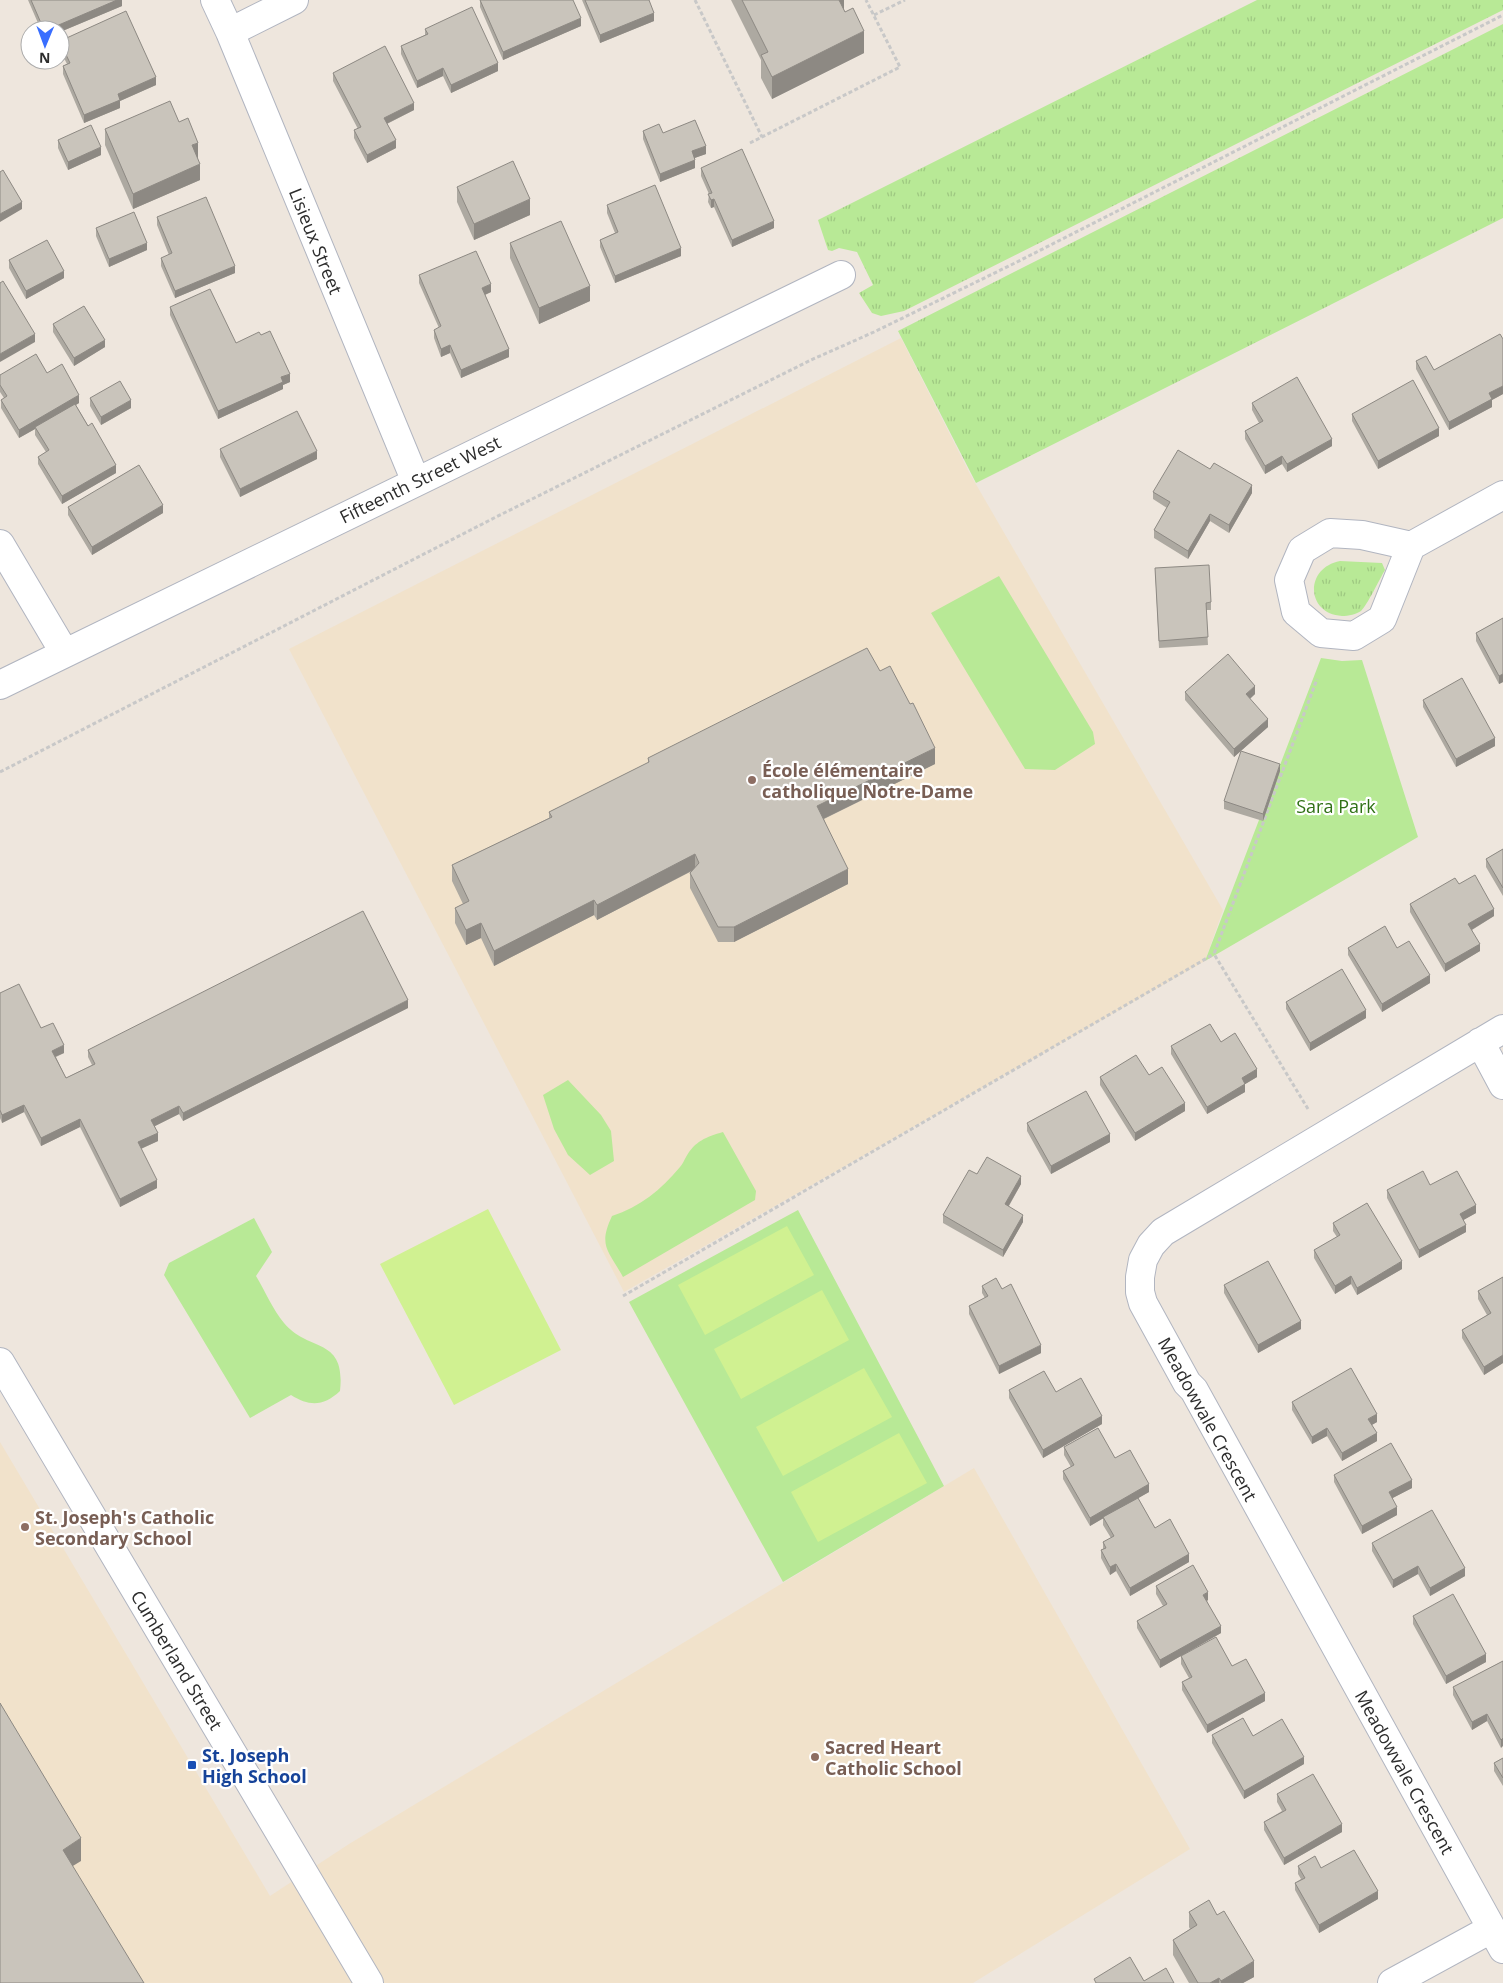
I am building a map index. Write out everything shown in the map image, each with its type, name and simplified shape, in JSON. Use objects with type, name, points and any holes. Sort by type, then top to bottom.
[{"type":"street","name":"Lisieux Street","points":[[215,0],[230,32],[416,482]]},
{"type":"street","points":[[230,32],[294,0]]},
{"type":"street","name":"Fifteenth Street West","points":[[0,684],[841,275]]},
{"type":"street","points":[[1411,546],[1362,535],[1330,533],[1302,550],[1289,580],[1296,612],[1321,633],[1354,636],[1382,619],[1411,546],[1503,495]]},
{"type":"street","points":[[0,544],[64,652]]},
{"type":"street","name":"Meadowvale Crescent","points":[[1497,1939],[1390,1743],[1258,1510],[1194,1390],[1187,1383],[1143,1303],[1140,1292],[1140,1276],[1143,1260],[1151,1245],[1163,1232],[1503,1029]]},
{"type":"street","points":[[1480,1042],[1503,1085]]},
{"type":"street","name":"Cumberland Street","points":[[0,1362],[369,1983]]},
{"type":"street","points":[[1392,1983],[1497,1939]]},
{"type":"path","points":[[695,0],[762,137]]},
{"type":"path","points":[[750,144],[900,67],[866,0]]},
{"type":"path","points":[[874,15],[905,0]]},
{"type":"path","points":[[0,772],[512,509],[811,360],[874,332],[1008,266],[1503,15]]},
{"type":"path","points":[[623,1296],[1214,954],[1317,679]]},
{"type":"path","points":[[1214,954],[1324,1135]]},
{"type":"shaded area","name":"École élémentaire catholique Notre-Dame","points":[[901,338],[970,474],[1223,910],[1205,961],[624,1292],[289,649]]},
{"type":"shaded area","name":"Sacred Heart Catholic School","points":[[0,1442],[270,1896],[349,1844],[974,1468],[1190,1849],[973,1983],[0,1983]]},
{"type":"green space","points":[[1257,0],[1503,0],[1503,10],[904,311],[881,316],[872,313],[859,293],[873,285],[857,252],[839,248],[832,251],[828,250],[818,220]]},
{"type":"green space","points":[[1503,24],[1503,218],[976,483],[898,331]]},
{"type":"green space","points":[[1340,561],[1382,563],[1385,570],[1364,608],[1355,614],[1344,616],[1330,613],[1321,608],[1316,600],[1314,590],[1315,581],[1320,572],[1328,565]]},
{"type":"green space","points":[[999,576],[1093,732],[1095,744],[1055,770],[1025,769],[931,613]]},
{"type":"green space","name":"Sara Park","points":[[1321,658],[1342,661],[1362,660],[1418,837],[1205,961]]},
{"type":"green space","points":[[568,1080],[601,1115],[611,1131],[614,1161],[590,1175],[568,1155],[554,1129],[543,1095]]},
{"type":"green space","points":[[723,1132],[756,1191],[755,1200],[623,1277],[609,1254],[605,1241],[612,1216],[632,1208],[649,1197],[682,1165],[689,1152],[697,1143]]},
{"type":"green space","points":[[488,1209],[561,1350],[454,1405],[380,1264]]},
{"type":"green space","points":[[798,1210],[944,1486],[783,1582],[629,1302]]},
{"type":"green space","points":[[254,1218],[272,1252],[256,1276],[284,1323],[304,1339],[332,1353],[337,1361],[340,1374],[340,1391],[328,1400],[317,1403],[304,1402],[291,1395],[250,1418],[164,1275],[169,1263]]},
{"type":"green space","points":[[787,1226],[814,1275],[705,1335],[678,1285]]},
{"type":"green space","points":[[822,1290],[849,1340],[741,1399],[714,1349]]},
{"type":"green space","points":[[864,1368],[892,1417],[783,1476],[756,1427]]},
{"type":"green space","points":[[899,1433],[927,1483],[818,1542],[791,1492]]},
{"type":"building","points":[[31,0],[117,0],[70,20],[40,20]]},
{"type":"building","points":[[480,0],[573,0],[581,18],[503,52]]},
{"type":"building","points":[[585,0],[649,0],[654,13],[600,35]]},
{"type":"building","points":[[742,0],[839,0],[845,12],[853,8],[864,31],[772,77],[761,55],[768,52]]},
{"type":"building","points":[[472,7],[498,63],[451,85],[443,68],[417,81],[401,46],[428,34],[425,29]]},
{"type":"building","points":[[126,11],[156,77],[118,94],[120,100],[84,115],[65,70],[70,70],[70,36]]},
{"type":"building","points":[[385,46],[414,103],[384,118],[396,140],[367,155],[354,130],[361,127],[333,73]]},
{"type":"building","points":[[170,101],[179,122],[188,118],[198,143],[192,145],[200,164],[133,194],[105,129]]},
{"type":"building","points":[[695,120],[706,146],[692,151],[695,160],[660,174],[643,131],[659,124],[663,133]]},
{"type":"building","points":[[91,125],[101,147],[68,162],[58,140]]},
{"type":"building","points":[[742,149],[774,221],[732,240],[714,199],[711,200],[708,194],[712,193],[701,168]]},
{"type":"building","points":[[513,161],[530,199],[474,224],[457,187]]},
{"type":"building","points":[[3,170],[22,202],[0,214],[0,172]]},
{"type":"building","points":[[655,185],[681,248],[615,276],[600,240],[618,232],[607,205]]},
{"type":"building","points":[[206,197],[235,266],[175,291],[161,258],[172,253],[157,217]]},
{"type":"building","points":[[134,212],[147,243],[109,259],[96,228]]},
{"type":"building","points":[[561,221],[590,286],[539,308],[510,243]]},
{"type":"building","points":[[47,240],[64,271],[26,291],[9,260]]},
{"type":"building","points":[[476,251],[491,284],[482,288],[509,349],[461,370],[450,345],[441,349],[434,330],[441,326],[419,275]]},
{"type":"building","points":[[3,281],[35,334],[0,354],[0,283]]},
{"type":"building","points":[[210,289],[236,343],[259,332],[261,335],[270,331],[290,374],[281,377],[283,382],[218,411],[170,307]]},
{"type":"building","points":[[84,306],[105,340],[74,358],[53,324]]},
{"type":"building","points":[[1500,334],[1503,339],[1503,386],[1489,393],[1492,399],[1449,422],[1416,361],[1426,356],[1434,370]]},
{"type":"building","points":[[36,354],[47,373],[62,364],[79,395],[19,430],[1,400],[7,396],[0,385],[0,375]]},
{"type":"building","points":[[1297,377],[1332,439],[1287,464],[1282,456],[1265,466],[1245,431],[1263,421],[1252,403]]},
{"type":"building","points":[[1413,380],[1439,428],[1378,461],[1352,414]]},
{"type":"building","points":[[120,381],[131,400],[101,417],[90,398]]},
{"type":"building","points":[[75,404],[88,426],[92,423],[116,465],[62,496],[38,457],[49,450],[35,427]]},
{"type":"building","points":[[297,411],[317,451],[240,489],[220,449]]},
{"type":"building","points":[[1178,450],[1210,469],[1214,463],[1252,485],[1229,525],[1210,514],[1188,551],[1154,530],[1170,502],[1153,492]]},
{"type":"building","points":[[139,465],[163,505],[92,547],[68,507]]},
{"type":"building","points":[[1209,565],[1211,602],[1206,603],[1208,637],[1159,641],[1155,568]]},
{"type":"building","points":[[1503,618],[1503,674],[1499,676],[1476,633]]},
{"type":"building","points":[[867,648],[880,671],[890,666],[910,704],[913,703],[935,748],[817,806],[848,869],[734,927],[718,927],[690,873],[699,863],[695,854],[597,905],[594,900],[494,951],[481,923],[466,930],[455,908],[469,901],[452,865],[552,817],[549,812],[649,762],[648,758]]},
{"type":"building","points":[[1228,654],[1255,686],[1246,694],[1268,719],[1234,749],[1185,692]]},
{"type":"building","points":[[1462,678],[1495,738],[1456,759],[1423,700]]},
{"type":"building","points":[[1241,751],[1280,764],[1263,814],[1224,801]]},
{"type":"building","points":[[1503,849],[1503,888],[1486,859]]},
{"type":"building","points":[[1475,875],[1494,909],[1468,924],[1480,944],[1445,964],[1410,904],[1455,878],[1459,884]]},
{"type":"building","points":[[363,911],[408,1000],[183,1113],[179,1106],[151,1120],[158,1133],[138,1142],[157,1180],[120,1199],[80,1119],[41,1138],[24,1105],[2,1115],[0,1110],[0,993],[19,984],[41,1028],[53,1023],[64,1045],[52,1051],[66,1078],[95,1064],[88,1050]]},
{"type":"building","points":[[1385,926],[1397,948],[1409,941],[1430,975],[1382,1004],[1348,948]]},
{"type":"building","points":[[1342,969],[1366,1010],[1310,1043],[1286,1002]]},
{"type":"building","points":[[1210,1024],[1221,1042],[1235,1033],[1257,1069],[1242,1078],[1245,1084],[1207,1107],[1171,1046]]},
{"type":"building","points":[[1136,1055],[1149,1075],[1162,1067],[1185,1103],[1135,1133],[1100,1077]]},
{"type":"building","points":[[1086,1091],[1110,1134],[1051,1166],[1027,1123]]},
{"type":"building","points":[[987,1157],[1021,1176],[1005,1204],[1023,1215],[1003,1250],[943,1215],[969,1170],[977,1174]]},
{"type":"building","points":[[1423,1171],[1430,1185],[1457,1171],[1476,1205],[1460,1214],[1466,1225],[1419,1250],[1387,1190]]},
{"type":"building","points":[[1367,1203],[1402,1261],[1357,1288],[1351,1276],[1335,1286],[1314,1250],[1340,1235],[1333,1223]]},
{"type":"building","points":[[1268,1261],[1301,1321],[1258,1345],[1224,1285]]},
{"type":"building","points":[[1503,1277],[1503,1355],[1484,1367],[1462,1330],[1491,1313],[1478,1291]]},
{"type":"building","points":[[996,1278],[1002,1289],[1011,1284],[1041,1345],[999,1366],[969,1306],[988,1296],[982,1286]]},
{"type":"building","points":[[1351,1368],[1377,1414],[1368,1419],[1377,1433],[1342,1453],[1327,1428],[1312,1437],[1292,1402]]},
{"type":"building","points":[[1044,1371],[1056,1392],[1081,1378],[1102,1416],[1043,1450],[1009,1390]]},
{"type":"building","points":[[1098,1428],[1115,1458],[1130,1450],[1149,1484],[1090,1518],[1063,1471],[1074,1465],[1064,1447]]},
{"type":"building","points":[[1391,1443],[1412,1480],[1389,1492],[1397,1507],[1362,1526],[1334,1475]]},
{"type":"building","points":[[1138,1498],[1155,1528],[1170,1519],[1189,1554],[1130,1588],[1116,1564],[1110,1567],[1101,1550],[1106,1548],[1103,1542],[1114,1536],[1103,1517]]},
{"type":"building","points":[[1432,1510],[1465,1568],[1430,1588],[1418,1566],[1393,1580],[1372,1543]]},
{"type":"building","points":[[1193,1565],[1208,1592],[1203,1595],[1221,1626],[1160,1660],[1137,1621],[1167,1604],[1156,1586]]},
{"type":"building","points":[[1453,1594],[1486,1654],[1446,1676],[1413,1616]]},
{"type":"building","points":[[1216,1637],[1232,1666],[1246,1659],[1265,1693],[1207,1725],[1182,1682],[1192,1677],[1181,1656]]},
{"type":"building","points":[[1503,1661],[1503,1738],[1501,1740],[1487,1714],[1472,1722],[1453,1687]]},
{"type":"building","points":[[0,1703],[81,1838],[63,1850],[144,1983],[0,1983]]},
{"type":"building","points":[[1243,1718],[1253,1736],[1282,1719],[1304,1757],[1244,1791],[1212,1735]]},
{"type":"building","points":[[1503,1758],[1503,1778],[1494,1763]]},
{"type":"building","points":[[1313,1774],[1342,1824],[1284,1858],[1264,1822],[1286,1810],[1277,1794]]},
{"type":"building","points":[[1354,1850],[1378,1891],[1319,1925],[1295,1883],[1305,1878],[1298,1866],[1315,1856],[1321,1868]]},
{"type":"building","points":[[1209,1900],[1217,1915],[1224,1911],[1254,1961],[1221,1981],[1219,1978],[1210,1983],[1198,1983],[1173,1940],[1197,1925],[1189,1912]]},
{"type":"building","points":[[1130,1957],[1144,1981],[1166,1968],[1174,1983],[1096,1983],[1094,1979]]},
{"type":"place","name":"École élémentaire catholique Notre-Dame","points":[[752,780]]},
{"type":"place","name":"St. Joseph's Catholic Secondary School","points":[[25,1527]]},
{"type":"place","name":"Sacred Heart Catholic School","points":[[815,1757]]},
{"type":"place","name":"St. Joseph High School","points":[[192,1765]]}]
